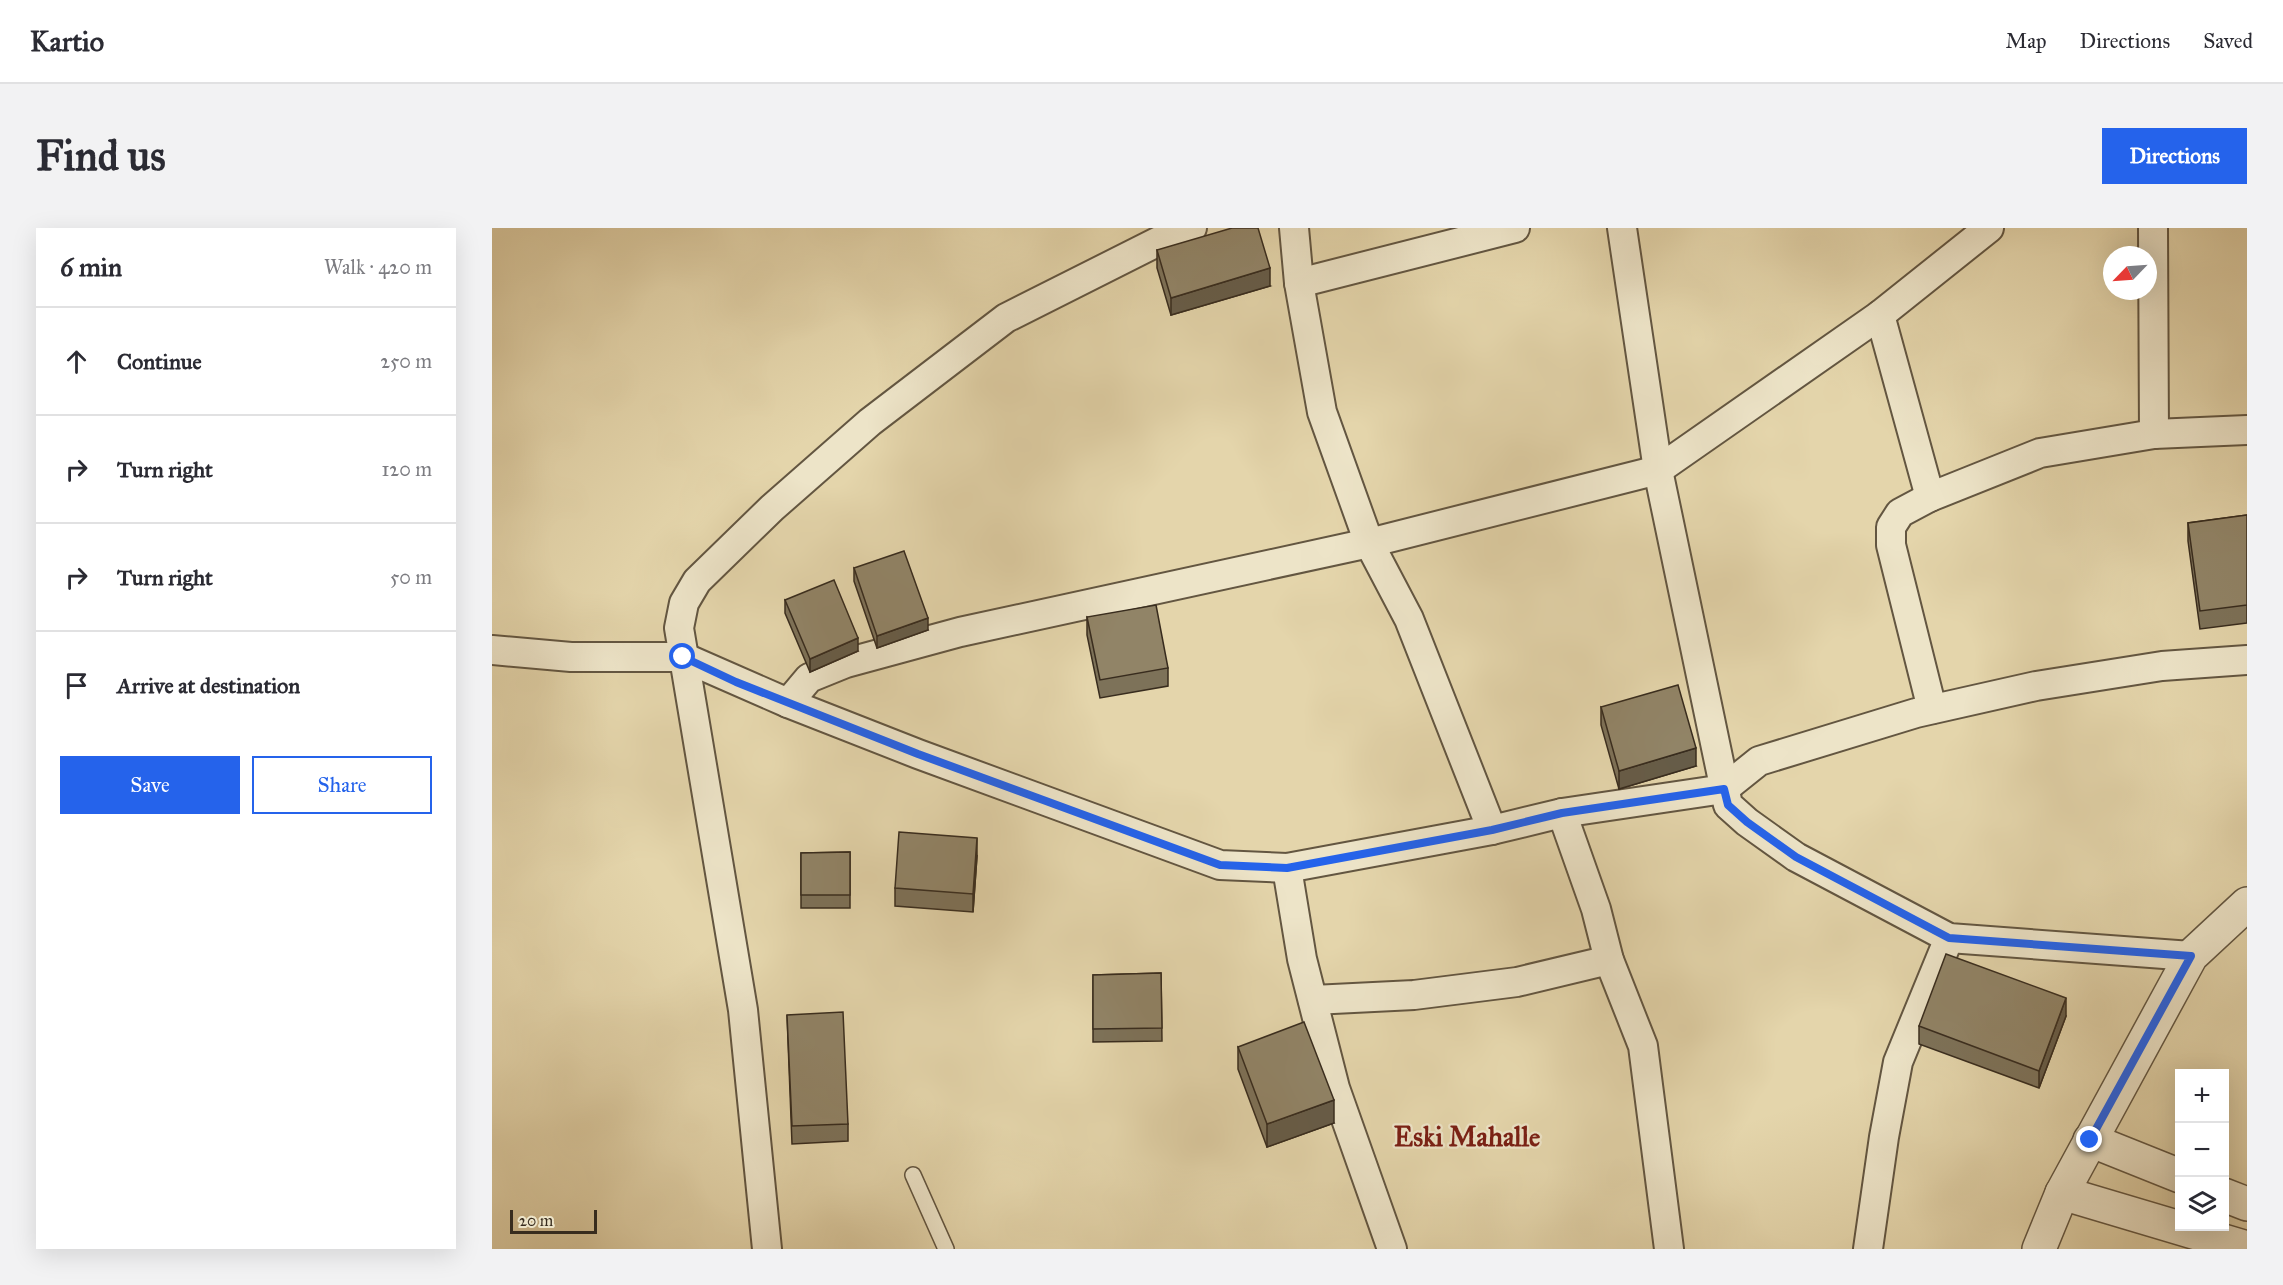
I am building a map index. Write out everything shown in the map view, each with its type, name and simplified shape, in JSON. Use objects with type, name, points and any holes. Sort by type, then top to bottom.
[{"type":"street","points":[[767,1249],[743,1010],[718,849],[683,657],[680,628],[684,603],[697,581],[772,508],[870,422],[1006,318],[1168,236],[1192,228]]},
{"type":"street","points":[[1294,228],[1299,283],[1322,412],[1369,543],[1409,619],[1492,830]]},
{"type":"street","points":[[1299,283],[1515,228]]},
{"type":"street","points":[[1622,228],[1658,470],[1728,805],[1747,822],[1796,857],[1949,938],[2191,956]]},
{"type":"street","points":[[788,703],[809,678],[869,657],[960,632],[1369,543],[1658,470],[1880,315],[1989,228]]},
{"type":"street","points":[[2153,228],[2154,434]]},
{"type":"street","points":[[1880,315],[1930,497]]},
{"type":"street","points":[[1932,709],[1891,545],[1891,527],[1900,513],[1930,497],[2040,453],[2154,434],[2247,430]]},
{"type":"street","points":[[492,650],[571,657],[683,657],[788,703],[918,754],[1220,865],[1287,868],[1492,830],[1562,813],[1724,789],[1759,761],[1932,709],[2048,684],[2162,666],[2247,660]]},
{"type":"street","points":[[1562,813],[1596,909],[1609,960],[1644,1046],[1669,1249]]},
{"type":"street","points":[[1287,868],[1302,959],[1335,1088],[1392,1249]]},
{"type":"street","points":[[2039,1249],[2062,1192],[2191,956],[2247,904]]},
{"type":"street","points":[[1868,1249],[1884,1137],[1898,1062],[1949,938]]},
{"type":"street","points":[[1313,1000],[1414,995],[1517,982],[1609,960]]},
{"type":"street","points":[[2090,1140],[2175,1174]]},
{"type":"street","points":[[2062,1192],[2247,1248]]},
{"type":"street","points":[[2229,1197],[2247,1204]]},
{"type":"lane","points":[[913,1175],[946,1249]]},
{"type":"building","points":[[1232,228],[1258,228],[1270,268],[1171,298],[1157,250]]},
{"type":"building","points":[[2247,515],[2247,605],[2200,611],[2188,523]]},
{"type":"building","points":[[904,551],[928,618],[877,636],[854,568]]},
{"type":"building","points":[[834,580],[858,638],[810,659],[785,600]]},
{"type":"building","points":[[1156,605],[1168,668],[1100,680],[1087,617]]},
{"type":"building","points":[[1678,685],[1696,748],[1619,771],[1601,707]]},
{"type":"building","points":[[899,832],[977,838],[973,894],[895,888]]},
{"type":"building","points":[[850,852],[850,895],[801,895],[801,853]]},
{"type":"building","points":[[1946,954],[2066,998],[2039,1071],[1919,1026]]},
{"type":"building","points":[[1161,973],[1162,1028],[1093,1029],[1093,975]]},
{"type":"building","points":[[843,1012],[848,1124],[792,1126],[787,1015]]},
{"type":"building","points":[[1304,1022],[1334,1100],[1267,1124],[1238,1047]]},
{"type":"district","name":"Eski Mahalle","points":[[1467,1137]]},
{"type":"route","points":[[683,657],[736,682],[918,754],[1220,865],[1287,868],[1492,830],[1562,813],[1724,789],[1728,805],[1747,822],[1796,857],[1949,938],[2191,956],[2090,1140]]}]
